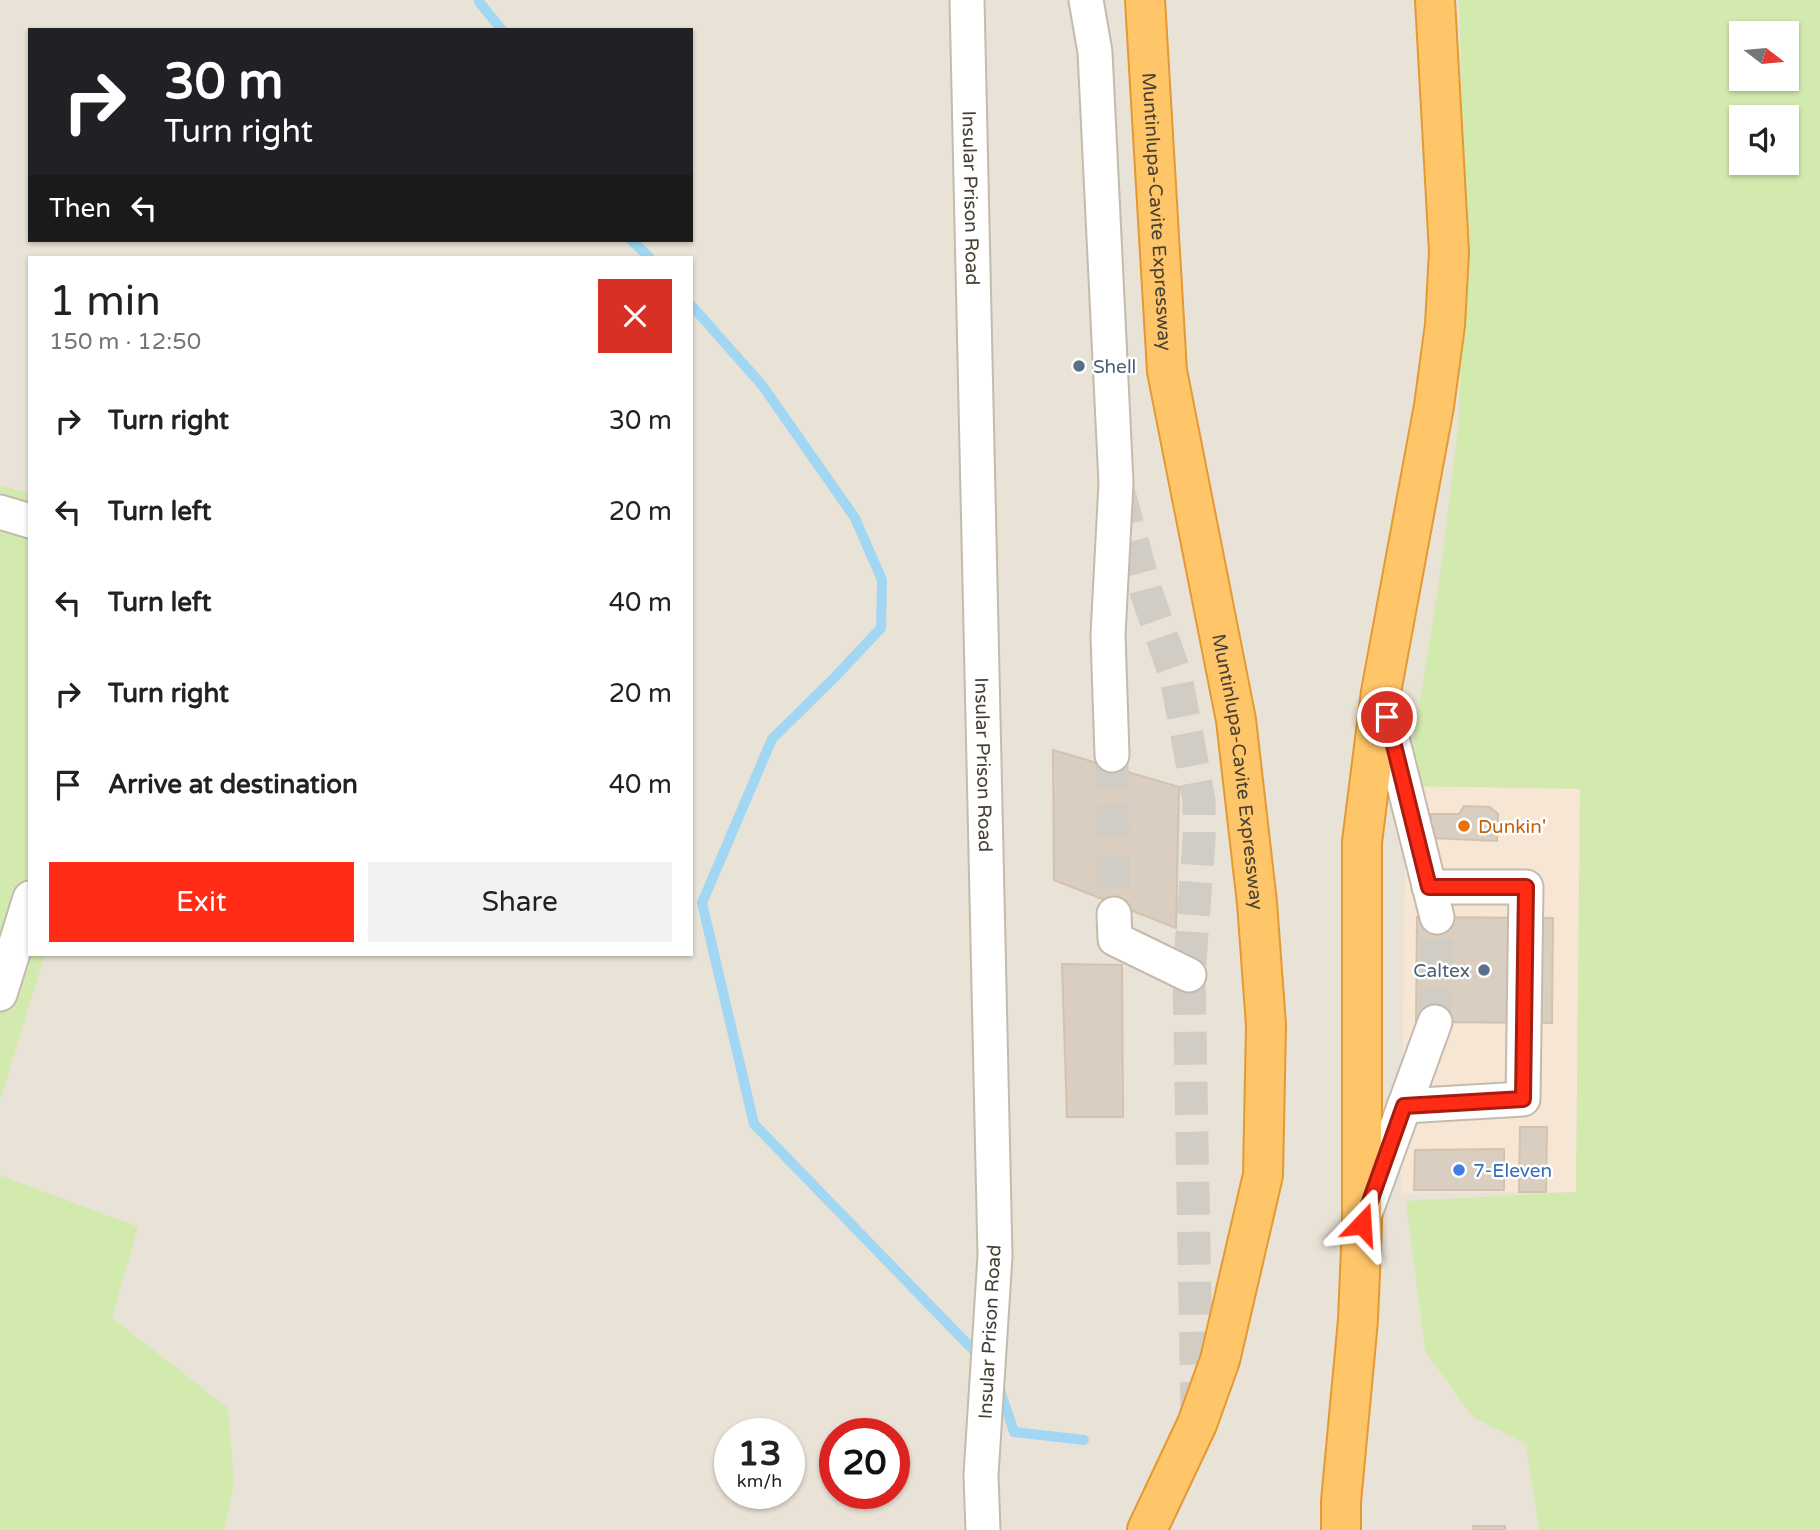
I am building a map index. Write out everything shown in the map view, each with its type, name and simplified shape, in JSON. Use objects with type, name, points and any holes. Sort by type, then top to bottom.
[{"type":"highway","name":"Muntinlupa-Cavite Expressway","points":[[1145,0],[1167,370],[1236,720],[1257,903],[1266,1025],[1263,1175],[1220,1360],[1197,1424],[1147,1530]]},
{"type":"highway","points":[[1340,1530],[1358,1320],[1362,1224],[1362,842],[1381,692],[1434,406],[1445,325],[1449,252],[1435,0]]},
{"type":"street","name":"Insular Prison Road","points":[[967,0],[995,1256],[981,1475],[983,1530]]},
{"type":"street","points":[[1086,0],[1095,52],[1116,483],[1108,635],[1112,755]]},
{"type":"street","points":[[0,512],[28,520]]},
{"type":"street","points":[[1381,692],[1433,902],[1526,887],[1523,1099],[1404,1106]]},
{"type":"street","points":[[0,994],[28,904]]},
{"type":"street","points":[[1114,914],[1115,939],[1189,975]]},
{"type":"street","points":[[1362,1224],[1435,1022]]},
{"type":"shaded area","points":[[0,0],[1820,0],[1820,1530],[0,1530]]},
{"type":"shaded area","points":[[1406,786],[1580,788],[1576,1192],[1401,1193]]},
{"type":"green space","points":[[1459,0],[1820,0],[1820,1530],[1539,1530],[1526,1444],[1473,1417],[1425,1351],[1406,1201],[1576,1192],[1580,789],[1406,786],[1441,569],[1459,420],[1464,209]]},
{"type":"green space","points":[[0,485],[28,493],[28,956],[44,956],[0,1101]]},
{"type":"green space","points":[[0,1175],[138,1227],[112,1318],[228,1408],[234,1484],[224,1530],[0,1530]]},
{"type":"building","points":[[1053,750],[1179,787],[1176,928],[1054,880]]},
{"type":"building","name":"Dunkin'","points":[[1464,806],[1490,807],[1498,814],[1497,841],[1431,838],[1431,814],[1459,814]]},
{"type":"building","name":"Caltex","points":[[1417,917],[1553,918],[1552,1023],[1416,1022]]},
{"type":"building","points":[[1062,964],[1122,965],[1123,1117],[1067,1117]]},
{"type":"building","points":[[1520,1127],[1547,1127],[1546,1192],[1519,1192]]},
{"type":"building","name":"7-Eleven","points":[[1504,1149],[1504,1190],[1414,1190],[1415,1150]]},
{"type":"building","points":[[1473,1526],[1505,1526],[1505,1530],[1473,1530]]},
{"type":"waterway","points":[[479,0],[500,28]]},
{"type":"waterway","points":[[633,242],[648,256]]},
{"type":"waterway","points":[[693,307],[762,385],[855,518],[882,580],[881,628],[772,739],[702,903],[754,1124],[980,1357]]},
{"type":"waterway","points":[[999,1387],[1014,1432],[1084,1440]]},
{"type":"tunnel","points":[[1119,493],[1146,592],[1176,677],[1199,800],[1199,840],[1189,975],[1197,1414]]},
{"type":"tunnel","points":[[1112,755],[1114,914]]},
{"type":"tunnel","points":[[1435,1022],[1437,917]]},
{"type":"place","name":"Shell","points":[[1079,366]]},
{"type":"place","name":"Dunkin'","points":[[1464,826]]},
{"type":"place","name":"Caltex","points":[[1484,970]]},
{"type":"place","name":"7-Eleven","points":[[1459,1170]]},
{"type":"route","points":[[1362,1224],[1404,1106],[1523,1099],[1526,887],[1429,887],[1387,717]]}]
